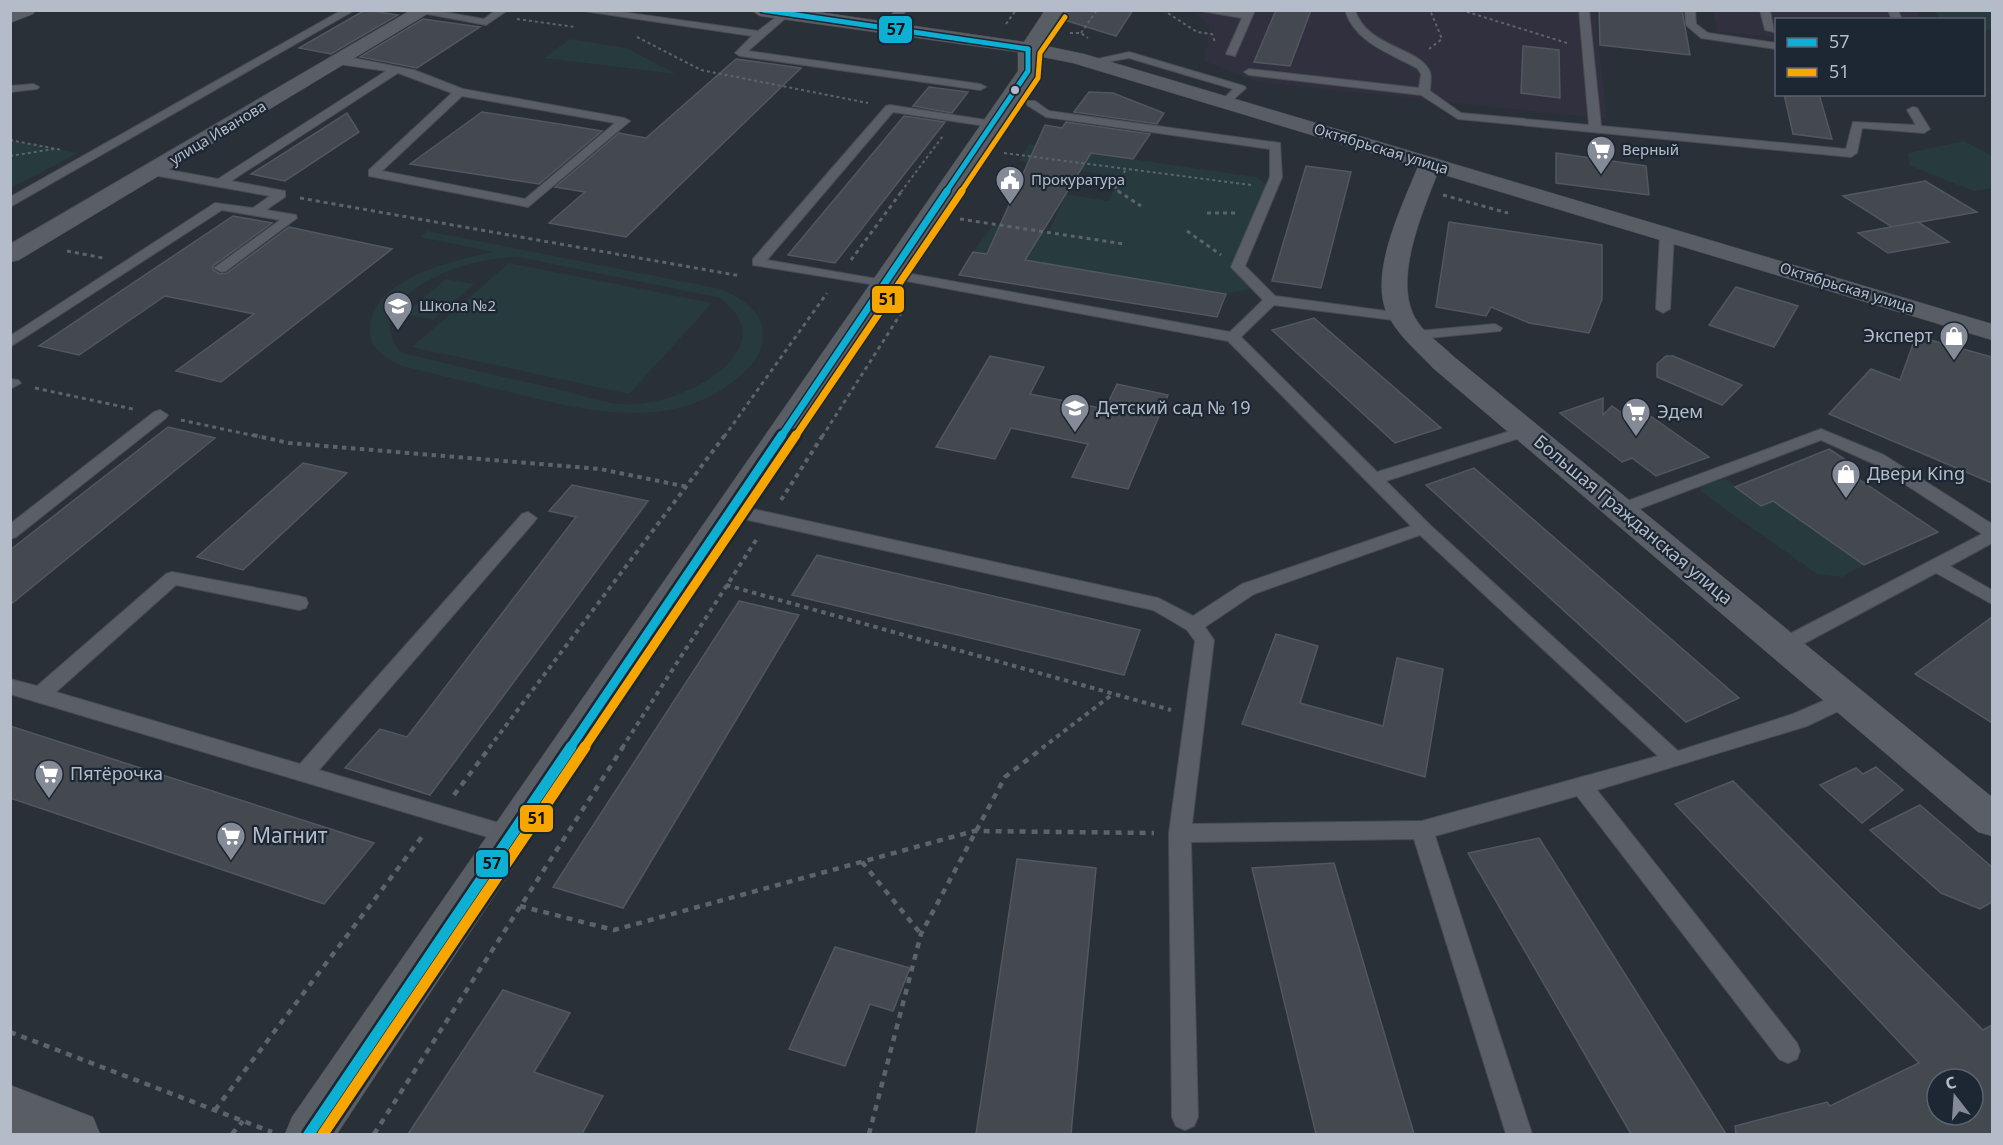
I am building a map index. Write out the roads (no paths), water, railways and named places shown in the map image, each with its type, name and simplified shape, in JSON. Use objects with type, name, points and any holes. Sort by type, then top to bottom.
[{"type":"street","points":[[10,18],[27,10]]},
{"type":"street","points":[[760,10],[792,12]]},
{"type":"street","points":[[1037,67],[1055,10]]},
{"type":"street","points":[[309,1134],[730,510],[998,138],[1037,67],[1051,32],[1067,10]]},
{"type":"street","name":"улица Иванова","points":[[10,255],[338,62],[420,11]]},
{"type":"street","name":"Октябрьская улица","points":[[792,12],[893,20],[1037,67],[1089,50],[1430,164],[1992,332]]},
{"type":"street","points":[[1227,95],[1992,322]]},
{"type":"street","name":"Большая Гражданская улица","points":[[1430,164],[1394,274],[1394,294],[1410,326],[1443,362],[1992,820]]},
{"type":"street","points":[[10,1108],[76,1134]]},
{"type":"lane","points":[[10,203],[350,10]]},
{"type":"lane","points":[[420,11],[486,22],[503,10]]},
{"type":"lane","points":[[582,10],[760,34]]},
{"type":"lane","points":[[1200,10],[1249,13],[1231,54]]},
{"type":"lane","points":[[1350,10],[1355,25],[1372,39],[1421,66],[1426,74],[1424,92]]},
{"type":"lane","points":[[1584,10],[1595,129]]},
{"type":"lane","points":[[1690,10],[1691,25],[1706,36],[1775,46]]},
{"type":"lane","points":[[1765,10],[1774,31]]},
{"type":"lane","points":[[792,12],[760,34],[740,53],[980,87]]},
{"type":"lane","points":[[338,62],[353,61],[410,72],[460,92],[624,121],[528,203],[373,173],[460,92]]},
{"type":"lane","points":[[1037,67],[1046,114],[1276,146],[1276,177],[1238,267],[1271,300],[1410,326],[1494,328]]},
{"type":"lane","points":[[220,183],[395,70]]},
{"type":"lane","points":[[1250,72],[1424,92],[1458,116],[1851,153],[1857,124],[1924,129],[1913,110]]},
{"type":"lane","points":[[10,89],[33,87]]},
{"type":"lane","points":[[998,138],[957,118],[890,108],[758,262],[839,276],[898,279],[1233,337],[1423,528],[1675,760]]},
{"type":"lane","points":[[153,171],[281,194],[255,212]]},
{"type":"lane","points":[[10,343],[220,206],[291,218],[221,268]]},
{"type":"lane","points":[[1663,309],[1666,235]]},
{"type":"lane","points":[[1233,337],[1271,300]]},
{"type":"lane","points":[[10,533],[160,415]]},
{"type":"lane","points":[[1374,478],[1526,431]]},
{"type":"lane","points":[[1620,510],[1821,434],[1878,459],[1992,534],[1937,566],[1783,646]]},
{"type":"lane","points":[[730,510],[1158,605],[1194,626],[1205,640],[1180,833],[1185,1117]]},
{"type":"lane","points":[[304,773],[528,518]]},
{"type":"lane","points":[[1194,626],[1248,589],[1423,528]]},
{"type":"lane","points":[[1937,566],[1992,598]]},
{"type":"lane","points":[[40,695],[172,578],[299,603]]},
{"type":"lane","points":[[10,686],[511,835]]},
{"type":"lane","points":[[1180,833],[1422,830],[1675,760],[1800,720],[1846,699]]},
{"type":"lane","points":[[1582,787],[1788,1051]]},
{"type":"lane","points":[[1422,830],[1519,1134]]},
{"type":"place","name":"Верный","points":[[1601,176]]},
{"type":"place","name":"Прокуратура","points":[[1010,206]]},
{"type":"place","name":"Школа №2","points":[[398,332]]},
{"type":"place","name":"Эксперт","points":[[1954,362]]},
{"type":"place","name":"Детский сад № 19","points":[[1075,434]]},
{"type":"place","name":"Эдем","points":[[1636,438]]},
{"type":"place","name":"Двери King","points":[[1846,500]]},
{"type":"place","name":"Пятёрочка","points":[[49,800]]},
{"type":"place","name":"Магнит","points":[[231,862]]}]
